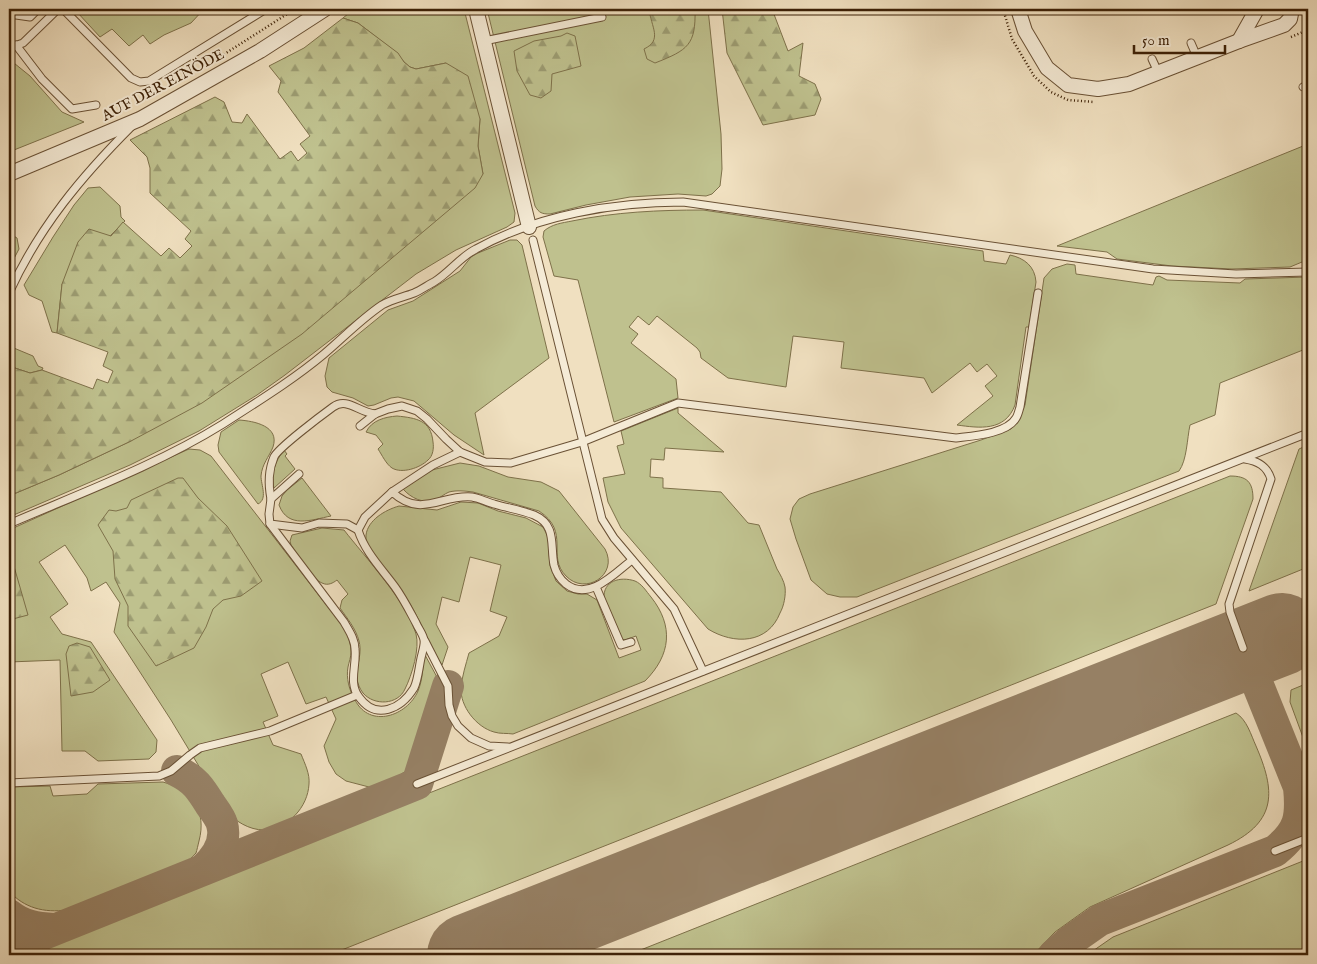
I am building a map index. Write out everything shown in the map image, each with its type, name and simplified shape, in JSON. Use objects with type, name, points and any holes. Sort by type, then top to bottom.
[{"type":"street","name":"AUF DER EINÖDE","points":[[9,174],[94,140],[140,119],[260,51],[325,9]]},
{"type":"street","points":[[476,9],[531,233]]},
{"type":"street","points":[[1018,9],[1025,31],[1047,68],[1068,85],[1098,89],[1130,84],[1284,25],[1290,19],[1292,9]]},
{"type":"street","points":[[1239,41],[1257,9]]},
{"type":"lane","points":[[9,14],[30,17],[38,9]]},
{"type":"lane","points":[[58,9],[23,43],[12,46],[72,109],[96,104]]},
{"type":"lane","points":[[63,9],[131,78],[140,82],[149,81],[266,9]]},
{"type":"lane","points":[[484,41],[602,16]]},
{"type":"lane","points":[[1191,43],[1197,57]]},
{"type":"lane","points":[[1152,58],[1158,72]]},
{"type":"lane","points":[[9,293],[33,248],[71,192],[95,163],[140,119]]},
{"type":"lane","points":[[9,524],[143,466],[200,437],[306,368],[383,304],[417,292],[438,279],[455,266],[463,256],[476,248],[503,236],[531,233],[553,219],[604,208],[644,203],[683,202],[1153,269],[1236,274],[1308,272]]},
{"type":"lane","points":[[531,233],[602,519],[614,538],[674,609],[703,671]]},
{"type":"lane","points":[[360,426],[375,414],[388,408],[402,406],[417,411],[460,452],[485,462],[511,463],[582,442],[678,403],[956,438],[978,436],[1008,425],[1016,419],[1020,407],[1038,292]]},
{"type":"lane","points":[[375,414],[366,413],[346,403],[339,403],[275,455],[268,482],[271,498],[270,524],[353,636],[356,650],[352,673],[357,696],[364,704],[374,709],[386,710],[396,707],[404,701],[415,686],[424,641]]},
{"type":"lane","points":[[417,784],[1308,433]]},
{"type":"lane","points":[[460,452],[433,465],[392,492],[365,517],[358,530],[362,544],[396,588],[448,686],[449,705],[452,716],[458,726],[471,738],[489,746],[512,747]]},
{"type":"lane","points":[[1242,459],[1254,460],[1261,464],[1271,479],[1229,604],[1243,648]]},
{"type":"lane","points":[[271,498],[299,474]]},
{"type":"lane","points":[[392,492],[404,501],[420,505],[428,506],[457,497],[475,497],[535,515],[549,527],[552,534],[555,567],[562,581],[570,587],[577,589],[585,590],[596,586],[610,578],[632,560]]},
{"type":"lane","points":[[270,524],[302,528],[319,523],[347,524],[358,530]]},
{"type":"lane","points":[[596,586],[620,645],[631,642]]},
{"type":"lane","points":[[9,782],[159,776],[171,771],[200,748],[270,731],[357,696]]},
{"type":"lane","points":[[1275,851],[1308,838]]},
{"type":"path","points":[[208,64],[295,9]]},
{"type":"green space","points":[[77,9],[204,9],[191,23],[164,35],[150,44],[143,35],[129,46],[112,29],[100,37],[77,12]]},
{"type":"green space","points":[[354,9],[464,9],[515,213],[514,222],[456,250],[416,274],[285,375],[199,431],[130,465],[9,517],[9,493],[16,493],[59,475],[131,441],[483,174],[478,146],[480,119],[446,63],[416,69],[410,67],[397,53],[358,23],[343,18]]},
{"type":"green space","points":[[487,9],[708,9],[721,134],[722,169],[720,186],[712,194],[706,196],[678,194],[630,197],[550,214],[539,212],[535,206]]},
{"type":"green space","points":[[649,9],[695,9],[694,31],[688,45],[675,54],[655,63],[647,59],[644,49],[650,45],[654,37]]},
{"type":"green space","points":[[722,9],[772,9],[788,51],[803,43],[799,76],[815,84],[821,99],[815,115],[763,125],[727,53]]},
{"type":"green space","points":[[343,18],[358,23],[398,53],[410,67],[416,69],[446,63],[468,76],[480,119],[478,146],[483,174],[475,188],[302,334],[202,403],[131,441],[59,475],[16,493],[9,493],[9,367],[30,373],[42,370],[93,389],[97,379],[108,383],[113,371],[103,366],[108,352],[57,333],[62,284],[78,242],[89,229],[111,236],[123,222],[161,256],[169,248],[180,258],[192,246],[185,239],[191,231],[150,193],[150,168],[147,157],[130,140],[215,97],[224,102],[232,122],[242,123],[247,114],[280,159],[291,151],[298,161],[307,153],[300,144],[310,136],[278,92],[281,81],[269,66],[304,48]]},
{"type":"green space","points":[[567,33],[575,36],[581,66],[552,74],[551,91],[541,98],[530,95],[517,71],[514,51],[534,41],[561,36]]},
{"type":"green space","points":[[9,59],[30,76],[62,112],[84,122],[9,152]]},
{"type":"green space","points":[[1308,144],[1308,262],[1302,262],[1290,267],[1232,269],[1172,266],[1117,259],[1107,252],[1057,246]]},
{"type":"green space","points":[[100,187],[120,206],[121,217],[125,221],[62,284],[57,333],[52,332],[42,301],[29,295],[24,285],[74,205],[88,188]]},
{"type":"green space","points":[[703,210],[983,251],[984,261],[1006,264],[1010,255],[1020,258],[1031,267],[1036,282],[1029,327],[1026,327],[1015,405],[1011,414],[1005,420],[991,426],[957,425],[993,396],[985,386],[997,376],[987,364],[977,372],[970,363],[932,393],[924,378],[841,368],[844,342],[793,336],[786,387],[728,378],[701,358],[697,348],[657,316],[649,325],[638,316],[629,327],[638,334],[631,343],[676,379],[678,398],[614,422],[578,280],[554,276],[543,237],[544,231],[561,223],[604,215]]},
{"type":"green space","points":[[9,233],[17,238],[19,249],[9,268]]},
{"type":"green space","points":[[510,240],[517,240],[522,245],[549,358],[475,413],[484,455],[454,435],[414,401],[398,397],[368,406],[353,398],[332,392],[327,387],[325,376],[329,358],[388,310],[413,301],[460,271],[471,257]]},
{"type":"green space","points":[[1067,264],[1075,265],[1076,274],[1153,285],[1156,277],[1159,276],[1167,280],[1240,283],[1245,279],[1308,277],[1308,348],[1220,383],[1215,415],[1190,425],[1185,455],[1179,471],[857,597],[840,597],[827,594],[811,580],[790,519],[793,507],[799,499],[810,494],[1011,429],[1017,422],[1025,405],[1044,278],[1052,269]]},
{"type":"green space","points":[[9,346],[33,356],[38,366],[43,368],[42,370],[30,373],[9,367]]},
{"type":"green space","points":[[678,408],[678,413],[724,452],[665,448],[664,460],[651,459],[650,477],[663,478],[663,488],[721,492],[748,523],[759,525],[783,580],[785,590],[783,607],[775,623],[759,636],[749,639],[729,638],[708,629],[621,528],[608,502],[603,478],[625,474],[617,446],[624,444],[621,431]]},
{"type":"green space","points":[[397,416],[416,419],[426,425],[432,435],[433,452],[425,463],[416,468],[396,470],[392,468],[378,449],[383,444],[376,435],[366,432],[379,420]]},
{"type":"green space","points":[[239,420],[258,423],[269,429],[273,434],[273,447],[264,464],[261,476],[263,499],[258,504],[219,452],[218,445],[221,432]]},
{"type":"green space","points":[[1308,445],[1308,567],[1249,591],[1299,449]]},
{"type":"green space","points":[[189,449],[200,450],[211,456],[345,629],[351,649],[347,671],[348,684],[355,700],[362,709],[370,714],[388,716],[406,707],[413,700],[420,686],[424,653],[438,679],[421,733],[406,771],[384,785],[369,787],[346,781],[336,774],[329,762],[324,746],[336,719],[326,697],[306,704],[288,662],[261,674],[278,716],[263,722],[273,745],[301,754],[309,780],[308,793],[301,808],[289,821],[273,829],[258,830],[248,827],[226,811],[171,720],[114,632],[120,603],[106,582],[91,591],[87,578],[65,545],[39,562],[68,604],[50,617],[62,634],[91,642],[157,740],[156,752],[149,759],[98,761],[85,751],[62,751],[60,660],[9,662],[9,530]]},
{"type":"green space","points":[[284,450],[287,454],[285,456],[295,469],[274,488],[274,468]]},
{"type":"green space","points":[[460,463],[479,466],[508,477],[541,482],[559,491],[605,549],[608,558],[604,574],[598,580],[582,584],[574,582],[566,576],[560,568],[558,560],[554,527],[549,519],[539,511],[467,491],[449,492],[435,500],[422,501],[403,489],[432,470]]},
{"type":"green space","points":[[1230,476],[1241,477],[1248,481],[1252,488],[1253,499],[1216,604],[329,955],[20,955]]},
{"type":"green space","points":[[178,478],[183,478],[198,498],[227,526],[262,581],[241,596],[223,600],[213,609],[206,627],[194,648],[156,666],[128,626],[128,606],[115,579],[113,551],[98,525],[109,510],[116,511],[127,508],[131,500]]},
{"type":"green space","points":[[302,478],[331,516],[301,521],[294,520],[283,513],[279,505],[282,496]]},
{"type":"green space","points":[[461,502],[478,503],[498,511],[526,518],[543,527],[548,537],[550,565],[556,581],[567,591],[587,594],[597,600],[619,658],[641,650],[636,636],[625,640],[622,639],[604,598],[604,592],[609,584],[624,579],[635,581],[642,586],[658,608],[666,629],[664,651],[660,661],[645,681],[513,734],[494,732],[475,721],[466,709],[461,695],[464,670],[469,653],[499,636],[507,617],[490,611],[501,565],[470,557],[459,602],[442,597],[436,624],[448,647],[442,665],[411,606],[374,557],[366,535],[370,525],[378,516],[399,506],[437,510]]},
{"type":"green space","points":[[322,528],[344,530],[395,594],[411,621],[417,640],[415,661],[405,689],[402,694],[392,701],[379,702],[373,700],[363,693],[359,686],[357,673],[360,654],[359,641],[354,628],[340,608],[342,600],[348,594],[337,580],[328,584],[318,581],[291,545],[292,535]]},
{"type":"green space","points":[[11,556],[28,615],[9,620],[9,557]]},
{"type":"green space","points":[[77,643],[90,647],[110,680],[93,692],[71,696],[66,654],[69,646]]},
{"type":"green space","points":[[1308,683],[1308,751],[1290,702],[1291,690]]},
{"type":"green space","points":[[1236,713],[1248,728],[1267,777],[1268,803],[1264,815],[1256,826],[1244,836],[1228,845],[1090,907],[1055,932],[1033,955],[628,955]]},
{"type":"green space","points":[[163,782],[182,790],[195,803],[199,811],[201,830],[196,853],[182,867],[67,910],[50,911],[35,908],[21,902],[9,891],[9,787],[50,786],[53,796],[87,794],[98,784]]},
{"type":"green space","points":[[1308,859],[1308,955],[1087,955],[1113,937]]},
{"type":"taxiway","points":[[1054,955],[1100,920],[1275,851],[1290,837],[1298,823],[1300,807],[1299,787],[1243,648]]},
{"type":"taxiway","points":[[9,948],[417,784],[448,686]]},
{"type":"taxiway","points":[[177,771],[188,778],[203,793],[222,824],[222,843],[213,860],[204,869]]},
{"type":"taxiway","points":[[9,915],[19,922],[30,926],[54,929]]},
{"type":"runway","points":[[468,955],[1282,634]]}]
